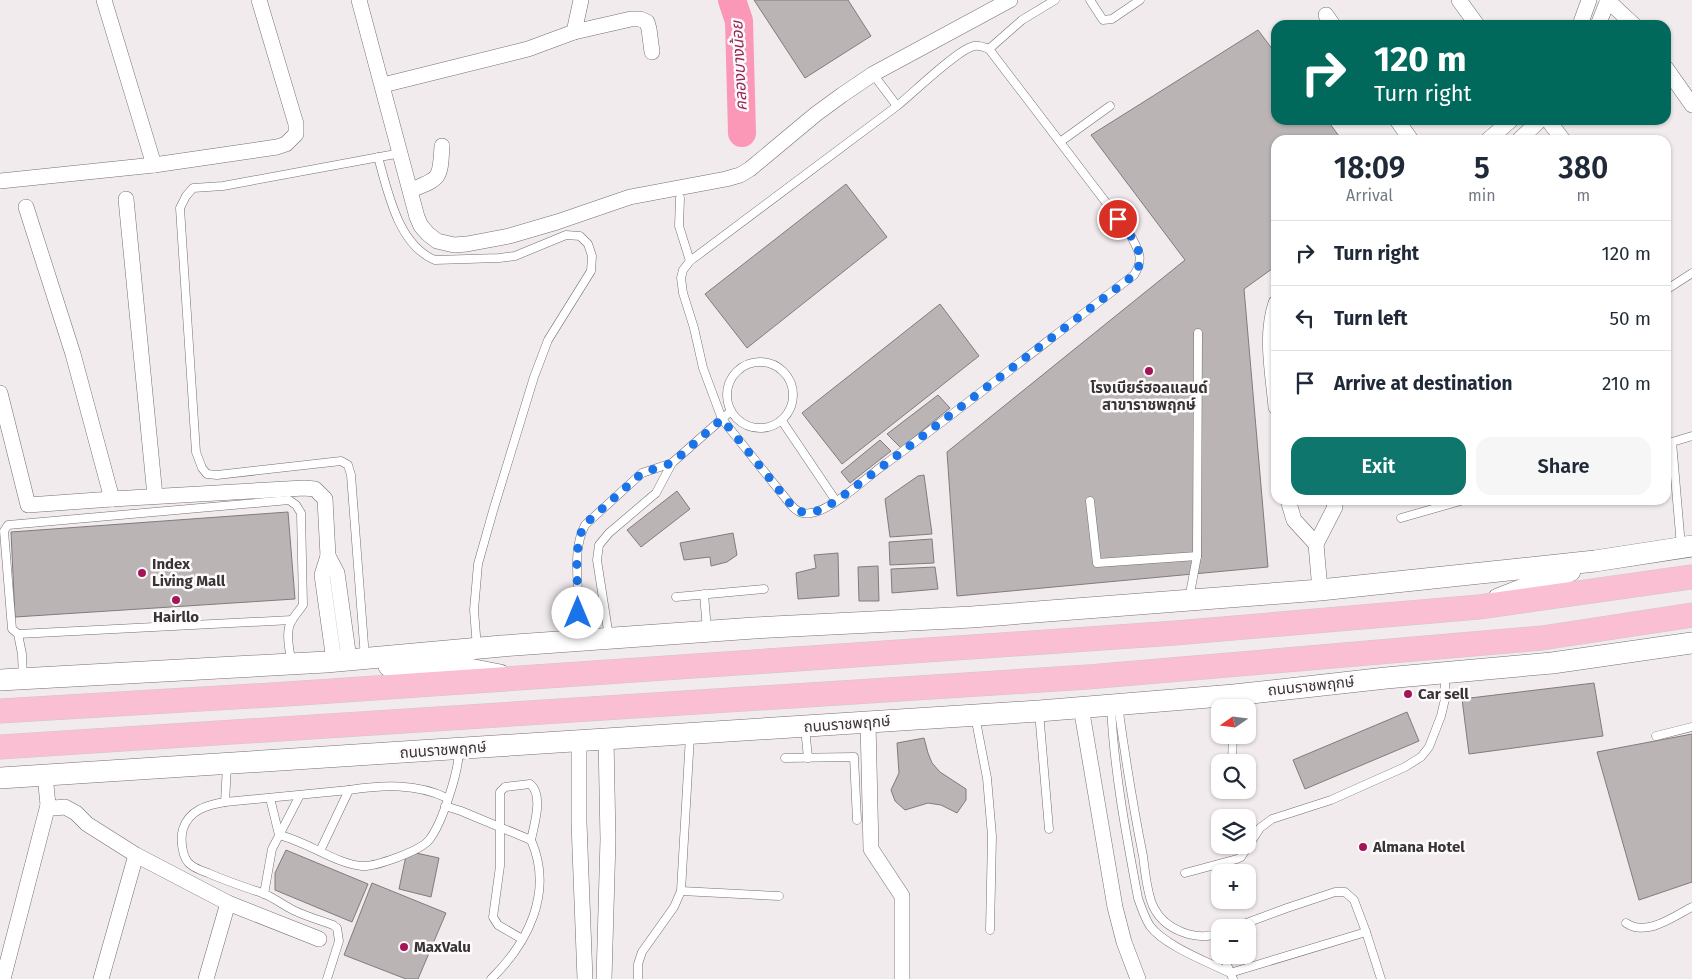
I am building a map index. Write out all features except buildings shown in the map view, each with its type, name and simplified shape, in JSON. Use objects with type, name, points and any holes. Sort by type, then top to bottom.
[{"type":"main road","points":[[0,680],[292,664],[477,648],[708,632],[972,617],[1320,590],[1596,561],[1686,547]]},
{"type":"main road","points":[[1479,607],[1596,561]]},
{"type":"main road","points":[[0,711],[288,694],[1068,641],[1479,607],[1692,577]]},
{"type":"main road","name":"ถนนราชพฤกษ์","points":[[0,747],[1088,677],[1542,638],[1692,615]]},
{"type":"main road","points":[[1386,678],[1542,638]]},
{"type":"main road","name":"ถนนราชพฤกษ์","points":[[0,778],[459,749],[580,747],[606,739],[976,716],[1114,704],[1234,698],[1386,678],[1552,663],[1692,643]]},
{"type":"main road","points":[[343,660],[358,665],[469,669],[514,678]]},
{"type":"street","points":[[104,0],[154,165]]},
{"type":"street","points":[[0,181],[154,165],[277,147],[286,144],[296,134],[296,124],[259,0]]},
{"type":"street","points":[[359,0],[421,226],[437,241],[467,244],[501,237],[567,218],[630,197],[740,175],[836,100],[873,74],[1010,0]]},
{"type":"street","points":[[574,32],[581,0]]},
{"type":"street","points":[[1459,0],[1473,20]]},
{"type":"street","points":[[1582,20],[1590,0]]},
{"type":"street","points":[[1600,20],[1608,0],[1629,20]]},
{"type":"street","points":[[382,85],[528,49],[574,32],[621,21],[640,19],[647,22],[652,52]]},
{"type":"street","points":[[1671,75],[1692,105]]},
{"type":"street","points":[[1494,135],[1505,125]]},
{"type":"street","points":[[1524,135],[1535,125]]},
{"type":"street","points":[[410,190],[433,181],[438,176],[441,166],[442,146]]},
{"type":"street","points":[[126,199],[155,496]]},
{"type":"street","points":[[26,208],[73,354],[112,499]]},
{"type":"street","points":[[1271,330],[1271,350]]},
{"type":"street","points":[[0,393],[28,505],[155,496],[315,489],[325,499],[328,556],[322,575],[343,660]]},
{"type":"street","points":[[1290,505],[1294,520],[1316,544]]},
{"type":"street","points":[[1320,590],[1316,544],[1334,505]]},
{"type":"street","points":[[1081,707],[1115,907],[1124,942],[1138,979]]},
{"type":"street","points":[[868,722],[870,849],[902,896],[902,979]]},
{"type":"street","points":[[604,979],[608,839],[606,739]]},
{"type":"street","points":[[580,747],[579,823],[582,858],[585,979]]},
{"type":"street","points":[[3,979],[51,806],[46,775]]},
{"type":"street","points":[[51,806],[65,807],[76,813],[87,824],[136,855],[228,903],[319,939]]},
{"type":"street","points":[[100,979],[136,855]]},
{"type":"street","points":[[582,858],[607,859]]},
{"type":"street","points":[[206,979],[228,903]]},
{"type":"lane","points":[[989,49],[1022,20],[1055,0]]},
{"type":"lane","points":[[1090,0],[1102,20],[1112,19],[1140,0]]},
{"type":"lane","points":[[972,46],[983,46],[989,49],[1130,234],[1138,249],[1140,260],[1134,275],[836,501],[811,513],[796,511],[722,419],[703,368],[694,328],[683,293],[681,278],[683,270],[690,261],[897,106],[948,62],[972,46]]},
{"type":"lane","points":[[873,74],[897,106]]},
{"type":"lane","points":[[1060,142],[1110,106]]},
{"type":"lane","points":[[343,660],[351,475],[348,465],[341,461],[217,475],[208,474],[202,468],[196,452],[180,208],[186,196],[193,188],[222,186],[401,153]]},
{"type":"lane","points":[[378,157],[404,232],[426,257],[435,260],[515,256],[566,235],[580,236],[588,244],[592,256],[591,271],[548,340],[534,377],[478,564],[474,610],[477,648]]},
{"type":"lane","points":[[680,198],[679,226],[690,261]]},
{"type":"lane","points":[[567,218],[571,236]]},
{"type":"lane","points":[[1671,287],[1692,273]]},
{"type":"lane","points":[[1189,600],[1197,556],[1198,333]]},
{"type":"lane","points":[[766,361],[783,370],[793,386],[792,405],[782,421],[772,426],[760,428],[748,426],[738,420],[731,411],[727,393],[733,375],[748,363],[766,361]]},
{"type":"lane","points":[[609,639],[597,560],[599,545],[609,533],[656,493],[672,463],[731,411]]},
{"type":"lane","points":[[782,421],[836,501]]},
{"type":"lane","points":[[1671,442],[1692,436]]},
{"type":"lane","points":[[1671,455],[1686,547]]},
{"type":"lane","points":[[577,641],[576,551],[584,525],[642,473],[672,463]]},
{"type":"lane","points":[[23,678],[22,654],[18,634],[12,628],[4,531],[8,525],[289,500],[296,505],[301,513],[303,606],[292,620],[289,630],[292,664]]},
{"type":"lane","points":[[1090,501],[1097,563],[1197,556]]},
{"type":"lane","points":[[1401,518],[1446,505]]},
{"type":"lane","points":[[676,597],[764,589]]},
{"type":"lane","points":[[704,594],[708,632]]},
{"type":"lane","points":[[18,634],[292,620]]},
{"type":"lane","points":[[1185,873],[1237,860],[1260,828],[1272,819],[1331,800],[1406,767],[1421,757],[1430,747],[1442,716],[1445,699],[1445,674]]},
{"type":"lane","points":[[1114,704],[1154,908],[1169,927],[1182,932],[1211,934]]},
{"type":"lane","points":[[1114,704],[1112,740],[1138,898],[1151,927],[1164,939],[1232,976],[1366,932]]},
{"type":"lane","points":[[1040,711],[1049,829]]},
{"type":"lane","points":[[976,716],[988,778],[992,836],[990,930]]},
{"type":"lane","points":[[804,726],[808,758]]},
{"type":"lane","points":[[1656,736],[1692,727]]},
{"type":"lane","points":[[638,979],[638,964],[642,952],[674,907],[680,891],[690,734]]},
{"type":"lane","points":[[1112,740],[1122,738]]},
{"type":"lane","points":[[279,835],[292,838],[348,863],[362,866],[373,865],[397,857],[422,846],[428,841],[445,806],[459,760],[459,749]]},
{"type":"lane","points":[[784,758],[854,757],[857,820]]},
{"type":"lane","points":[[225,802],[227,764]]},
{"type":"lane","points":[[491,979],[506,964],[529,929],[536,910],[540,886],[539,865],[531,840],[538,796],[535,788],[530,784],[505,787],[500,792],[500,866],[493,916],[498,925],[522,939]]},
{"type":"lane","points":[[327,979],[339,941],[337,928],[332,924],[294,910],[264,894],[230,883],[190,864],[182,846],[182,831],[185,823],[198,810],[208,805],[300,794],[398,786],[433,791],[447,798]]},
{"type":"lane","points":[[320,851],[349,790]]},
{"type":"lane","points":[[264,894],[272,849],[300,794]]},
{"type":"lane","points":[[270,798],[279,835]]},
{"type":"lane","points":[[445,806],[531,840]]},
{"type":"lane","points":[[1128,845],[1140,843]]},
{"type":"lane","points":[[680,891],[779,896]]},
{"type":"lane","points":[[1256,919],[1335,892],[1345,892],[1354,900],[1381,979]]},
{"type":"lane","points":[[1626,923],[1637,928],[1653,926],[1692,908]]},
{"type":"lane","points":[[1227,964],[1232,976]]},
{"type":"waterway","name":"คลองบางน้อย","points":[[732,0],[739,21],[742,133]]},
{"type":"place","name":"โรงเบียร์ฮอลแลนด์ สาขาราชพฤกษ์","points":[[1149,371]]},
{"type":"place","name":"Index Living Mall","points":[[142,573]]},
{"type":"place","name":"Hairllo","points":[[176,600]]},
{"type":"place","name":"Car sell","points":[[1408,694]]},
{"type":"place","name":"Almana Hotel","points":[[1363,847]]},
{"type":"place","name":"MaxValu","points":[[404,947]]},
{"type":"route","points":[[578,613],[576,551],[584,525],[642,473],[672,463],[722,419],[796,511],[811,513],[820,510],[836,501],[899,454],[1134,275],[1140,260],[1138,249],[1130,234],[1118,219]]}]
